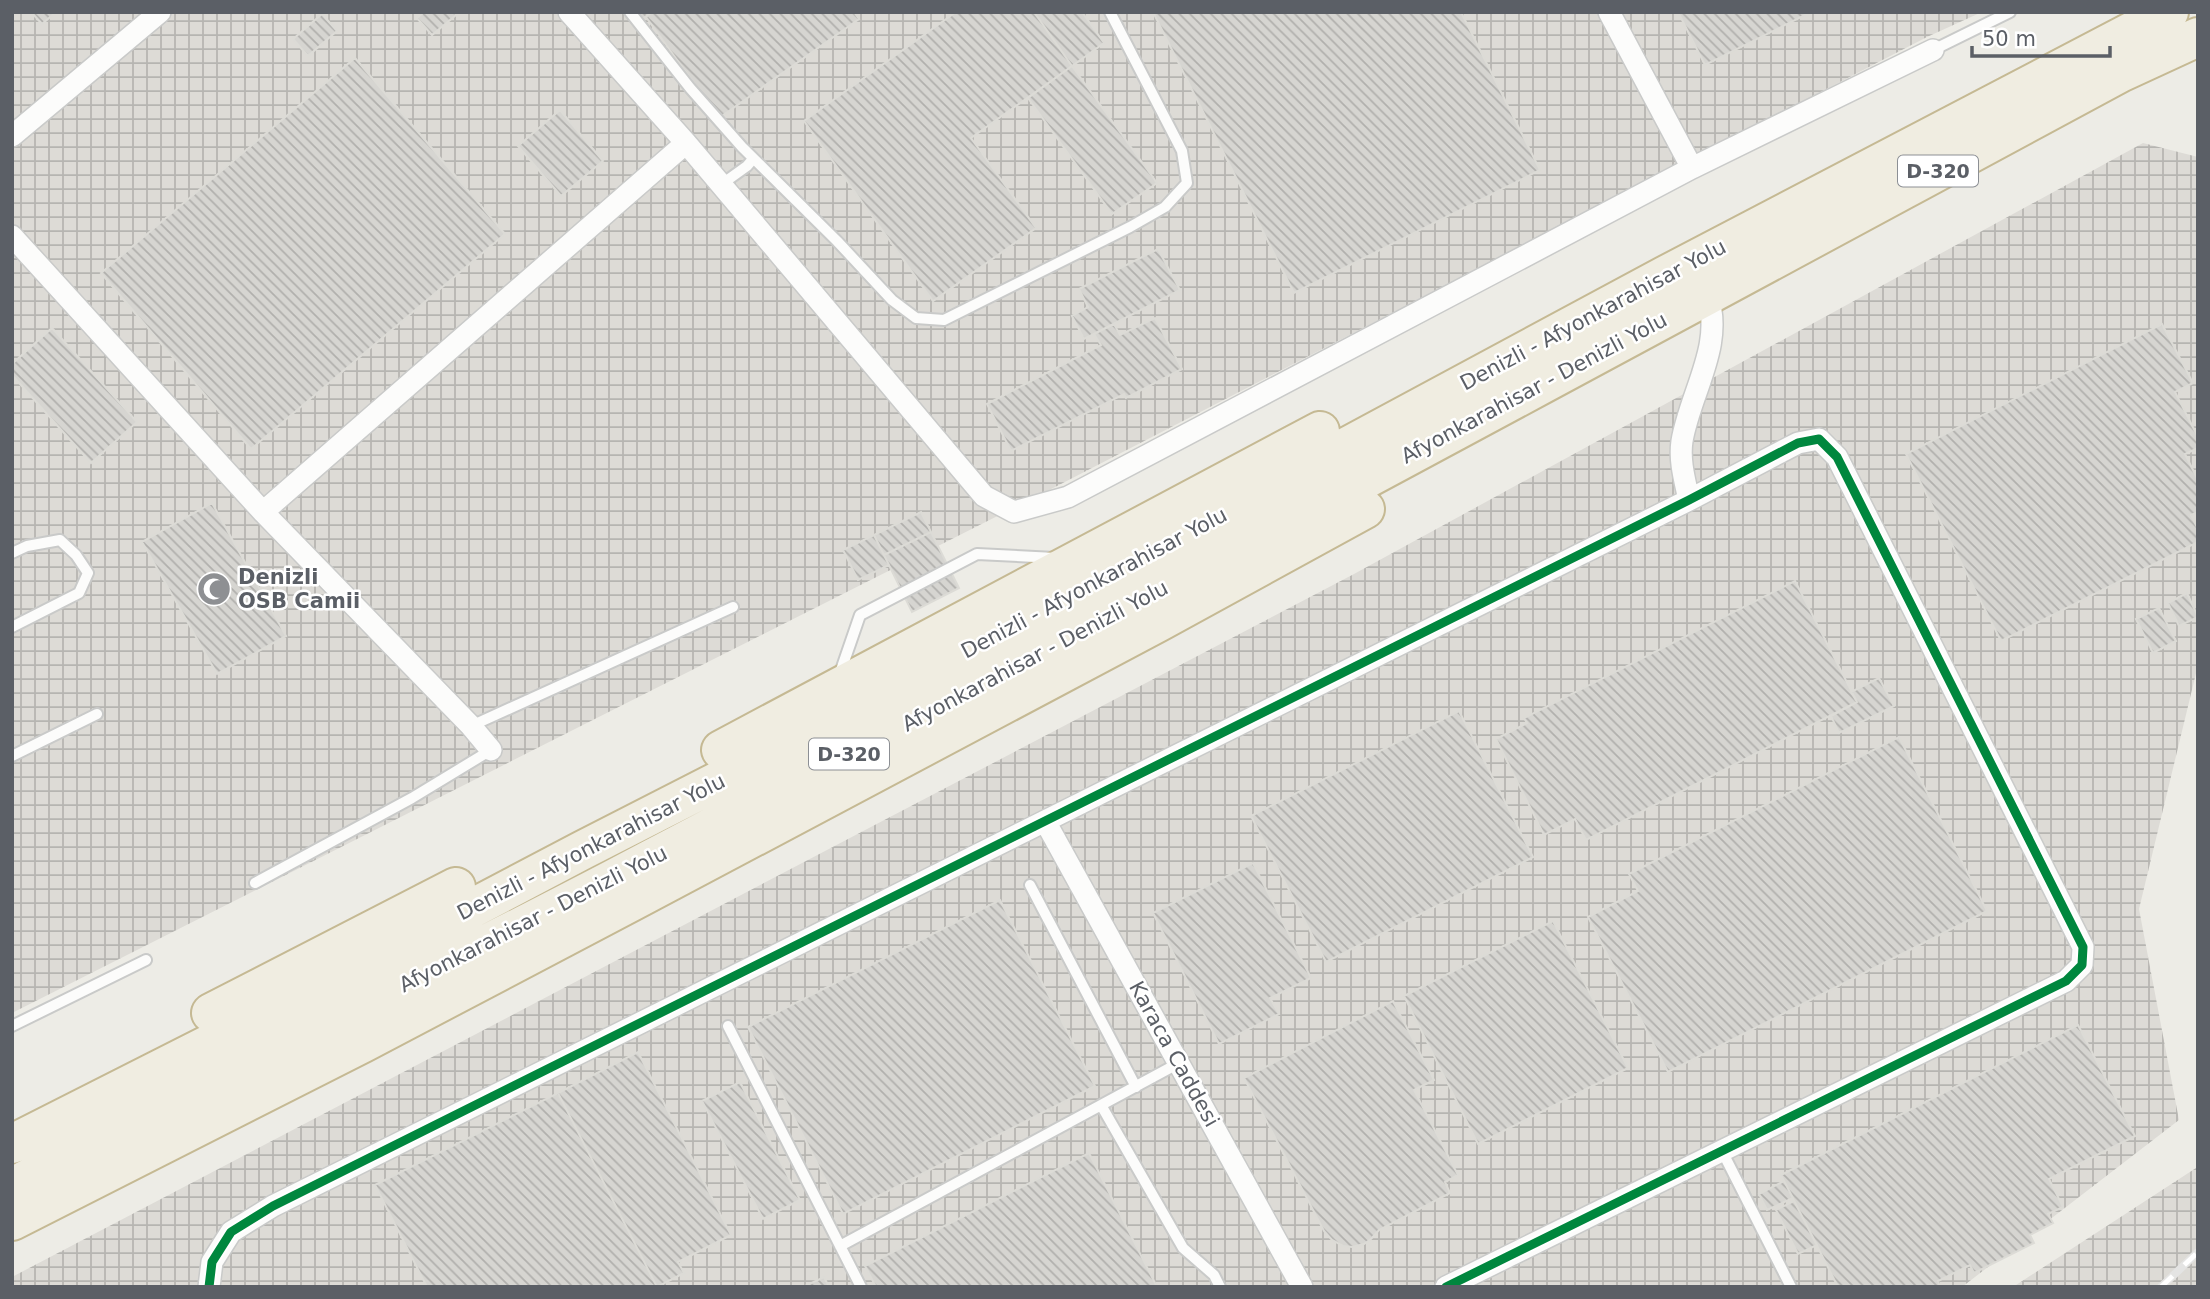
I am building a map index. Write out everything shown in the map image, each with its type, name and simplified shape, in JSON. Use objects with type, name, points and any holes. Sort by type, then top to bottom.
[{"type":"highway","name":"Denizli - Afyonkarahisar Yolu","points":[[12,1144],[340,978],[861,708],[1666,275],[2169,12]]},
{"type":"highway","name":"Denizli - Afyonkarahisar Yolu","points":[[1694,302],[2120,73],[2198,37]]},
{"type":"highway","points":[[12,1116],[835,690],[1456,359],[1666,275]]},
{"type":"highway","points":[[12,1221],[375,1036],[1183,609],[1528,419],[1694,302]]},
{"type":"highway","name":"Afyonkarahisar - Denizli Yolu","points":[[12,1186],[604,883],[1694,302]]},
{"type":"street","points":[[12,136],[160,12]]},
{"type":"street","points":[[569,12],[722,184],[984,496],[1013,512],[1068,497],[1692,168],[1933,50]]},
{"type":"street","points":[[1609,12],[1692,168]]},
{"type":"street","points":[[263,512],[686,143]]},
{"type":"street","points":[[12,236],[263,512],[471,726],[491,750]]},
{"type":"street","points":[[1689,500],[1682,459],[1682,440],[1712,334],[1713,315],[1694,302]]},
{"type":"street","points":[[209,1287],[212,1262],[231,1232],[273,1206],[1689,500],[1798,443],[1819,439],[1837,457],[2083,947],[2082,965],[2066,981],[1446,1287]]},
{"type":"street","name":"Karaca Caddesi","points":[[1045,821],[1302,1287]]},
{"type":"lane","points":[[630,12],[690,88],[753,159],[837,241],[892,300],[916,318],[944,320],[1130,227],[1165,207],[1187,183],[1182,151],[1110,12]]},
{"type":"lane","points":[[1933,50],[2010,12]]},
{"type":"lane","points":[[722,184],[753,159]]},
{"type":"lane","points":[[12,553],[27,546],[61,540],[76,555],[88,573],[79,593],[12,626]]},
{"type":"lane","points":[[835,690],[860,615],[976,554],[1079,560]]},
{"type":"lane","points":[[471,726],[733,607]]},
{"type":"lane","points":[[12,756],[96,714]]},
{"type":"lane","points":[[255,883],[412,798],[491,750]]},
{"type":"lane","points":[[1030,885],[1136,1087]]},
{"type":"lane","points":[[12,1026],[146,960]]},
{"type":"lane","points":[[728,1026],[861,1287]]},
{"type":"lane","points":[[840,1246],[1179,1063]]},
{"type":"lane","points":[[1101,1105],[1183,1248],[1214,1275],[1220,1287]]},
{"type":"lane","points":[[1722,1151],[1791,1287]]},
{"type":"shaded area","points":[[12,12],[1982,12],[1927,37],[1059,485],[12,1013]]},
{"type":"shaded area","points":[[2143,143],[2198,157],[2198,665],[2139,909],[2179,1120],[1962,1287],[12,1287],[12,1277],[1354,574]]},
{"type":"shaded area","points":[[2198,1166],[2198,1287],[2013,1287],[2196,1168]]},
{"type":"building","points":[[31,12],[56,12],[42,24]]},
{"type":"building","points":[[424,12],[454,12],[456,15],[432,35],[417,18]]},
{"type":"building","points":[[637,12],[652,12],[642,19]]},
{"type":"building","points":[[652,12],[854,12],[859,19],[719,118],[646,17]]},
{"type":"building","points":[[956,12],[1034,12],[1072,66],[971,138],[1036,228],[933,301],[804,121]]},
{"type":"building","points":[[1034,12],[1082,12],[1104,43],[1072,66]]},
{"type":"building","points":[[1153,12],[1461,12],[1540,170],[1294,293]]},
{"type":"building","points":[[1678,12],[1811,12],[1705,65]]},
{"type":"building","points":[[322,14],[337,31],[308,56],[293,39]]},
{"type":"building","points":[[355,58],[505,234],[251,449],[101,273]]},
{"type":"building","points":[[1072,66],[1157,183],[1112,214],[1028,98]]},
{"type":"building","points":[[560,110],[603,161],[561,196],[518,146]]},
{"type":"building","points":[[1158,249],[1180,290],[1084,339],[1072,316],[1088,307],[1079,289]]},
{"type":"building","points":[[1155,318],[1182,369],[1126,398],[1124,394],[1011,451],[987,404],[1101,345],[1094,334],[1114,324],[1120,335]]},
{"type":"building","points":[[2162,324],[2193,383],[2175,392],[2198,437],[2198,448],[2185,454],[2198,480],[2198,512],[2191,515],[2198,529],[2198,542],[2001,641],[1906,454]]},
{"type":"building","points":[[52,328],[137,422],[91,463],[12,375],[12,364]]},
{"type":"building","name":"Denizli OSB Camii","points":[[212,503],[286,636],[217,674],[142,542]]},
{"type":"building","points":[[921,512],[931,532],[884,555],[874,535]]},
{"type":"building","points":[[931,532],[959,588],[912,612],[884,555]]},
{"type":"building","points":[[874,535],[889,565],[858,580],[843,550]]},
{"type":"building","points":[[1795,581],[1857,702],[1586,840],[1575,819],[1544,835],[1496,739],[1527,723],[1524,718]]},
{"type":"building","points":[[2187,593],[2198,617],[2179,626],[2168,603]]},
{"type":"building","points":[[2159,608],[2176,641],[2153,653],[2136,619]]},
{"type":"building","points":[[1879,678],[1894,706],[1839,733],[1831,716],[1857,702],[1851,692]]},
{"type":"building","points":[[1459,711],[1533,857],[1326,962],[1251,816]]},
{"type":"building","points":[[1899,737],[1987,911],[1668,1072],[1588,917],[1638,891],[1629,874]]},
{"type":"building","points":[[1253,863],[1311,978],[1270,998],[1279,1014],[1219,1044],[1153,913]]},
{"type":"building","points":[[1000,900],[1095,1086],[843,1214],[748,1027]]},
{"type":"building","points":[[1553,921],[1628,1068],[1478,1144],[1404,996]]},
{"type":"building","points":[[1393,1001],[1434,1080],[1414,1090],[1458,1175],[1445,1182],[1450,1193],[1379,1230],[1364,1244],[1343,1246],[1332,1240],[1324,1231],[1244,1078]]},
{"type":"building","points":[[2078,1025],[2135,1136],[2049,1179],[2063,1207],[2048,1214],[2053,1223],[2030,1235],[2034,1243],[1974,1273],[1970,1265],[1938,1281],[1940,1287],[1838,1287],[1781,1175]]},
{"type":"building","points":[[638,1052],[731,1235],[678,1262],[684,1273],[657,1287],[558,1093]]},
{"type":"building","points":[[740,1082],[800,1200],[763,1219],[702,1101]]},
{"type":"building","points":[[558,1093],[657,1287],[427,1287],[375,1185]]},
{"type":"building","points":[[1089,1153],[1157,1287],[876,1287],[865,1266]]},
{"type":"building","points":[[1784,1181],[1793,1198],[1767,1210],[1759,1194]]},
{"type":"building","points":[[1794,1201],[1817,1245],[1798,1254],[1776,1210]]},
{"type":"building","points":[[824,1277],[829,1287],[805,1286]]},
{"type":"railway","points":[[2161,1287],[2198,1252]]},
{"type":"cycle path","points":[[209,1287],[212,1262],[231,1232],[273,1206],[1689,500],[1798,443],[1819,439],[1837,457],[2083,947],[2082,965],[2066,981],[1446,1287]]},
{"type":"place","name":"Denizli OSB Camii","points":[[214,589]]}]
